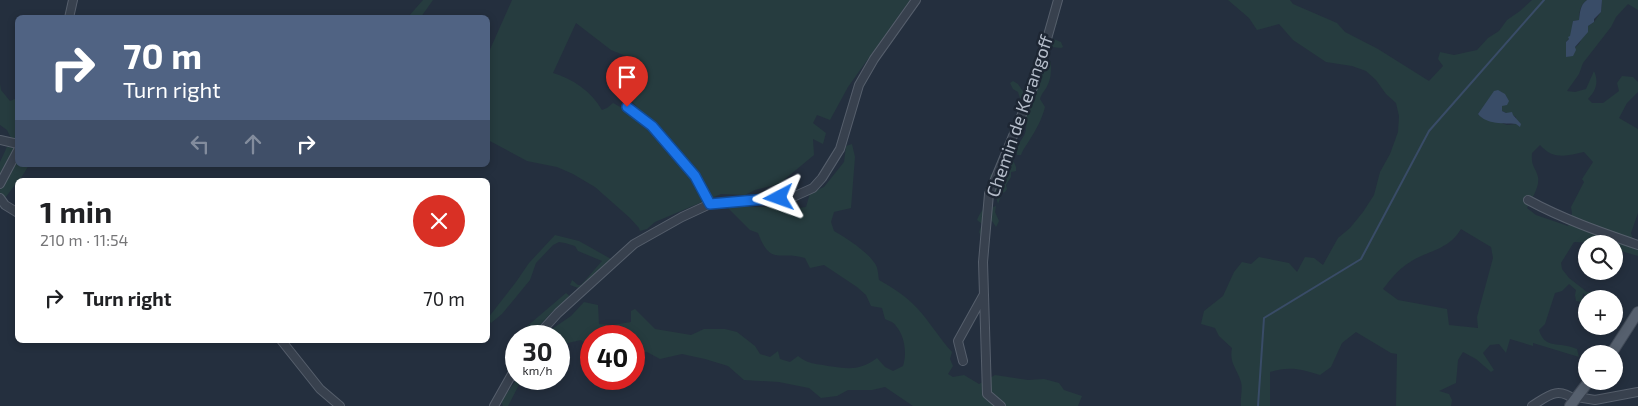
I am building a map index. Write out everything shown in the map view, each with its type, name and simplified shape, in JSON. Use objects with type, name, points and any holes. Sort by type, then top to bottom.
[{"type":"main road","points":[[1617,345],[1638,312]]},
{"type":"main road","points":[[1574,401],[1583,390]]},
{"type":"street","points":[[70,15],[74,0]]},
{"type":"street","points":[[547,325],[634,244],[682,217],[710,204],[793,197],[813,188],[822,178],[840,149],[859,85],[874,59],[916,0]]},
{"type":"street","name":"Chemin de Kerangoff","points":[[1001,406],[987,394],[983,262],[989,194],[1034,84],[1058,0]]},
{"type":"street","points":[[627,107],[652,126],[695,176],[710,204]]},
{"type":"street","points":[[0,140],[15,143]]},
{"type":"street","points":[[0,184],[15,156]]},
{"type":"street","points":[[0,198],[5,205],[15,211]]},
{"type":"street","points":[[1528,200],[1554,214],[1638,245]]},
{"type":"street","points":[[963,361],[958,341],[984,295]]},
{"type":"street","points":[[283,343],[320,389],[340,406]]},
{"type":"street","points":[[494,406],[505,386]]},
{"type":"street","points":[[1532,406],[1553,393],[1562,393],[1574,401],[1595,400],[1638,392]]},
{"type":"green space","points":[[423,0],[433,0],[422,15],[410,15]]},
{"type":"green space","points":[[512,0],[910,0],[848,87],[830,120],[817,115],[813,123],[826,133],[823,144],[813,139],[814,155],[779,184],[755,190],[745,195],[721,194],[655,222],[647,229],[640,231],[630,218],[595,187],[557,167],[527,161],[490,141],[490,50]],"holes":[[[576,23],[611,50],[631,58],[616,81],[643,114],[630,112],[613,103],[602,110],[593,97],[581,87],[553,73]]]},
{"type":"green space","points":[[1054,0],[1060,0],[1056,17],[1057,24],[1051,38],[1061,42],[1063,47],[1052,47],[1049,50],[1048,59],[1051,63],[1050,77],[1040,99],[1045,107],[1044,111],[1021,155],[1017,155],[1018,146],[1026,129],[1025,101],[1020,98],[1018,92],[1013,89],[1010,83],[1013,81],[1018,84],[1024,93],[1029,88],[1030,76],[1036,66],[1036,58],[1042,49],[1041,42],[1049,22],[1049,16],[1052,14]]},
{"type":"green space","points":[[1228,0],[1290,0],[1293,4],[1337,23],[1345,32],[1378,49],[1429,81],[1443,66],[1438,59],[1440,52],[1454,55],[1477,50],[1488,38],[1499,31],[1507,20],[1532,0],[1587,0],[1580,9],[1579,20],[1573,21],[1571,36],[1566,42],[1566,56],[1579,44],[1588,26],[1594,22],[1601,12],[1602,0],[1638,0],[1638,10],[1628,4],[1616,17],[1611,27],[1583,63],[1579,74],[1567,91],[1575,92],[1586,89],[1594,71],[1596,86],[1588,99],[1592,103],[1603,103],[1619,91],[1617,83],[1622,76],[1633,77],[1638,82],[1638,92],[1627,103],[1619,118],[1638,129],[1638,213],[1631,233],[1635,248],[1638,250],[1638,256],[1623,252],[1623,235],[1578,235],[1578,242],[1574,242],[1561,263],[1562,269],[1569,278],[1584,290],[1578,290],[1578,301],[1576,301],[1576,290],[1569,284],[1562,291],[1555,293],[1545,324],[1539,330],[1549,343],[1577,349],[1578,357],[1533,343],[1533,346],[1510,339],[1506,353],[1499,344],[1490,345],[1483,353],[1494,370],[1491,372],[1476,359],[1463,352],[1458,360],[1456,383],[1439,391],[1449,394],[1452,400],[1451,406],[1396,406],[1397,354],[1391,353],[1356,332],[1342,343],[1331,367],[1320,375],[1295,369],[1270,372],[1270,406],[1241,406],[1242,384],[1232,362],[1232,348],[1219,336],[1215,328],[1201,324],[1204,311],[1223,296],[1234,272],[1242,262],[1251,264],[1259,257],[1289,263],[1297,272],[1305,257],[1314,258],[1323,265],[1338,238],[1350,228],[1374,195],[1380,172],[1390,154],[1398,132],[1399,116],[1396,103],[1366,71],[1352,66],[1326,62],[1293,40],[1279,24],[1257,30],[1249,18]],"holes":[[[1502,106],[1502,111],[1516,117],[1516,124],[1507,125],[1478,114],[1482,109]],[[1540,145],[1550,153],[1560,156],[1584,152],[1593,162],[1582,179],[1584,182],[1571,207],[1572,213],[1568,226],[1536,215],[1527,208],[1538,185],[1532,153]],[[1461,229],[1491,247],[1493,258],[1477,317],[1478,328],[1449,325],[1447,309],[1398,300],[1383,289],[1407,264],[1443,246],[1455,237]]]},
{"type":"green space","points":[[0,84],[1,90],[10,101],[15,99],[15,167],[28,167],[21,178],[15,178],[15,184],[0,205],[0,162],[11,138],[7,130],[0,125]]},
{"type":"green space","points":[[852,144],[855,157],[851,208],[834,212],[831,222],[834,231],[866,253],[876,265],[879,280],[908,300],[926,319],[952,352],[950,359],[953,366],[948,374],[953,377],[964,375],[979,384],[995,375],[1028,380],[1044,379],[1059,383],[1064,390],[1082,396],[1078,406],[913,406],[885,387],[872,390],[848,390],[837,396],[821,398],[809,388],[779,382],[744,380],[728,366],[705,359],[682,354],[660,359],[645,352],[645,325],[613,325],[631,322],[631,311],[635,309],[655,329],[691,335],[704,329],[725,329],[737,332],[755,346],[760,354],[770,357],[778,351],[780,359],[790,362],[798,356],[812,363],[854,368],[865,365],[877,358],[885,367],[893,371],[903,366],[905,351],[903,340],[894,324],[885,319],[882,308],[871,306],[866,295],[857,287],[824,265],[810,268],[805,258],[772,254],[763,244],[758,233],[750,230],[727,207],[771,207],[777,202],[798,208],[806,207],[810,193],[824,187],[844,162],[846,146]]},
{"type":"green space","points":[[1007,155],[1010,161],[1013,160],[1016,171],[1011,172],[1011,177],[1006,185],[1007,189],[1002,193],[998,204],[995,195],[991,197],[991,208],[996,206],[995,212],[999,221],[996,227],[992,221],[989,221],[981,236],[979,232],[982,224],[977,220],[988,198],[990,175]]},
{"type":"green space","points":[[555,235],[579,241],[611,259],[611,263],[605,264],[602,271],[595,274],[590,282],[581,289],[570,285],[572,280],[581,285],[602,261],[578,251],[575,246],[559,242],[553,245],[536,263],[530,280],[502,314],[491,323],[490,315],[529,263]]},
{"type":"green space","points":[[566,293],[571,297],[556,311],[552,312],[540,325],[529,325]]},
{"type":"green space","points":[[584,302],[598,305],[599,324],[613,325],[580,325],[580,340],[570,342],[570,325],[558,325],[571,316]]},
{"type":"green space","points":[[509,390],[516,390],[508,406],[503,406],[501,401]]},
{"type":"water","points":[[1587,0],[1602,0],[1601,12],[1594,19],[1594,22],[1588,26],[1588,32],[1575,47],[1576,50],[1573,56],[1566,57],[1566,42],[1570,36],[1573,21],[1579,20],[1582,6]]},
{"type":"water","points":[[1498,90],[1505,94],[1509,101],[1507,105],[1502,106],[1502,111],[1506,113],[1512,112],[1521,124],[1520,127],[1516,124],[1491,122],[1478,114],[1494,91]]},
{"type":"waterway","points":[[1258,406],[1264,318],[1361,259],[1429,131],[1544,0]]},
{"type":"route","points":[[627,107],[652,126],[695,176],[710,204],[779,198]]}]
